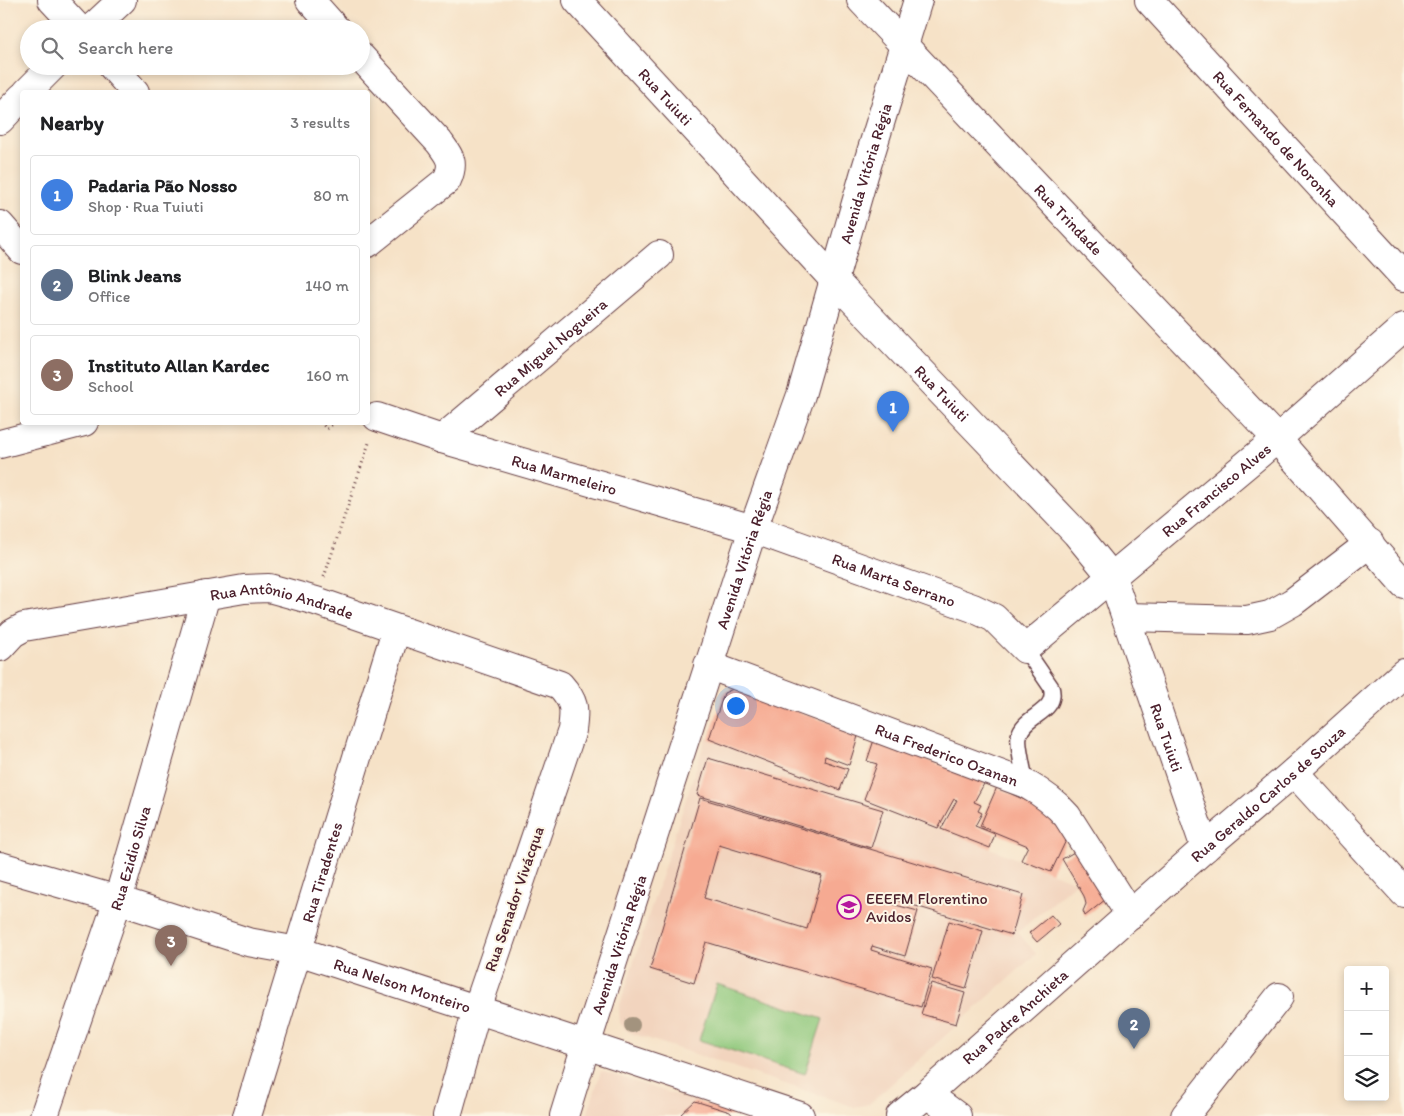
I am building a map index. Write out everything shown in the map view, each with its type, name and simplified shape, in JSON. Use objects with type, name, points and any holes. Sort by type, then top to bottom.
[{"type":"street","points":[[52,0],[71,20]]},
{"type":"street","points":[[100,20],[122,0]]},
{"type":"street","points":[[310,0],[328,20]]},
{"type":"street","name":"Rua Tuiuti","points":[[577,0],[835,282],[1076,533],[1112,577],[1205,848]]},
{"type":"street","name":"Rua Trindade","points":[[861,0],[1278,439],[1404,584]]},
{"type":"street","name":"Avenida Vitória Régia","points":[[564,1116],[708,665],[753,529],[801,395],[835,282],[864,175],[918,0]]},
{"type":"street","name":"Rua Fernando de Noronha","points":[[1148,0],[1404,277]]},
{"type":"street","points":[[370,66],[439,142],[448,155],[452,169],[447,180],[370,241]]},
{"type":"street","points":[[29,90],[44,75]]},
{"type":"street","points":[[120,75],[133,90]]},
{"type":"street","points":[[0,120],[20,99]]},
{"type":"street","points":[[0,225],[20,248]]},
{"type":"street","name":"Rua Miguel Nogueira","points":[[442,439],[659,255]]},
{"type":"street","name":"Rua Francisco Alves","points":[[1025,648],[1278,439],[1404,327]]},
{"type":"street","name":"Rua Marmeleiro","points":[[377,417],[442,439],[753,529]]},
{"type":"street","points":[[0,444],[73,425]]},
{"type":"street","name":"Rua Marta Serrano","points":[[753,529],[973,608],[994,618],[1025,648]]},
{"type":"street","points":[[1126,617],[1247,620],[1270,615],[1293,602],[1370,543]]},
{"type":"street","name":"Rua Antônio Andrade","points":[[0,647],[13,633],[24,627],[206,595],[244,589],[269,588],[316,602],[560,685]]},
{"type":"street","name":"Rua Ezidio Silva","points":[[44,1116],[118,900],[206,595]]},
{"type":"street","name":"Rua Tiradentes","points":[[247,1116],[396,630]]},
{"type":"street","name":"Rua Frederico Ozanan","points":[[708,665],[1026,784],[1042,792],[1056,803],[1067,816],[1130,915]]},
{"type":"street","name":"Rua Geraldo Carlos de Souza","points":[[1130,915],[1294,772],[1404,672]]},
{"type":"street","name":"Rua Senador Vivácqua","points":[[447,1116],[477,1009],[572,730],[574,716],[572,698],[560,685]]},
{"type":"street","points":[[1294,772],[1404,893]]},
{"type":"street","name":"Rua Nelson Monteiro","points":[[0,866],[118,900],[248,942],[298,951],[800,1116]]},
{"type":"street","name":"Rua Padre Anchieta","points":[[900,1116],[1130,915]]},
{"type":"street","points":[[1185,1116],[1278,997]]},
{"type":"street","points":[[927,1094],[957,1116]]},
{"type":"lane","points":[[1025,648],[1053,693],[1052,701],[1048,707],[1023,726],[1018,738],[1026,784]]},
{"type":"path","points":[[316,602],[377,417]]},
{"type":"shaded area","name":"EEEFM Florentino Avidos","points":[[706,737],[1076,882],[1018,932],[1036,954],[869,1104],[855,1107],[631,1033],[620,1023],[619,1008]]},
{"type":"shaded area","points":[[601,1071],[742,1116],[587,1116]]},
{"type":"green space","points":[[717,984],[823,1019],[805,1074],[699,1040]]},
{"type":"building","points":[[733,689],[859,733],[849,765],[825,756],[824,761],[848,769],[840,790],[709,739],[724,693]]},
{"type":"building","points":[[874,740],[985,782],[974,802],[981,805],[978,811],[982,813],[975,826],[995,834],[990,848],[941,829],[957,800],[954,799],[938,828],[864,799],[877,764],[867,761]]},
{"type":"building","points":[[708,758],[883,810],[871,848],[697,795]]},
{"type":"building","points":[[997,787],[1048,811],[1069,834],[1051,872],[1021,860],[1028,846],[980,826]]},
{"type":"building","points":[[700,798],[1023,895],[1012,935],[889,898],[888,903],[918,911],[905,956],[872,946],[871,950],[932,969],[921,1007],[706,942],[694,983],[650,969]],"holes":[[[719,845],[822,876],[807,929],[704,898]]]},
{"type":"building","points":[[1076,851],[1106,899],[1085,916],[1083,911],[1086,904],[1084,896],[1062,859]]},
{"type":"building","points":[[1051,915],[1059,924],[1037,942],[1029,933]]},
{"type":"building","points":[[949,921],[983,931],[966,989],[932,979]]},
{"type":"building","points":[[931,983],[965,993],[956,1024],[921,1014]]},
{"type":"building","points":[[695,1101],[730,1112],[733,1116],[683,1116],[681,1114]]},
{"type":"place","name":"Padaria Pão Nosso","points":[[893,432]]},
{"type":"place","name":"EEEFM Florentino Avidos","points":[[849,907]]},
{"type":"place","name":"Instituto Allan Kardec","points":[[171,966]]},
{"type":"place","name":"Blink Jeans","points":[[1134,1049]]}]
